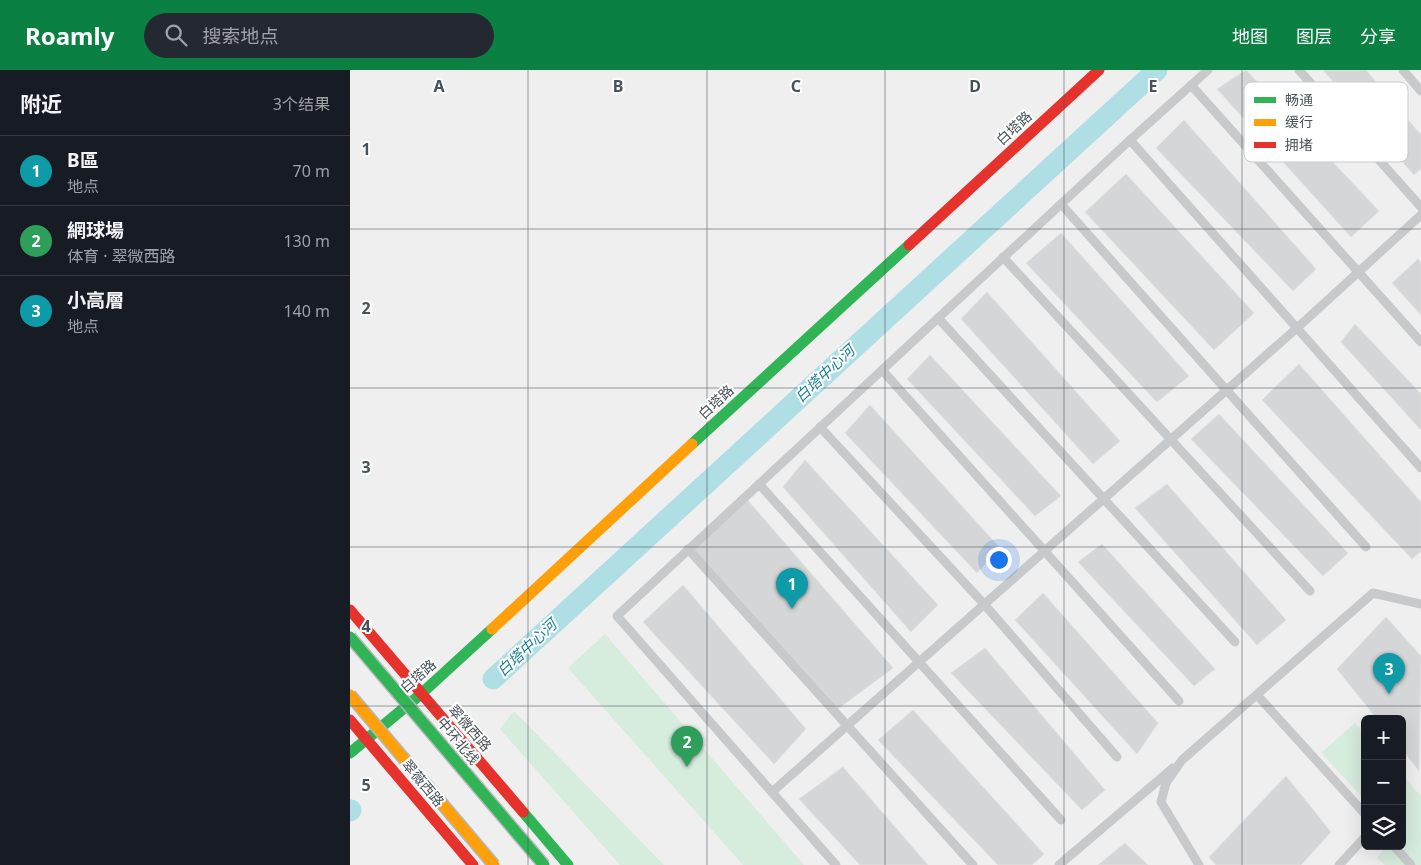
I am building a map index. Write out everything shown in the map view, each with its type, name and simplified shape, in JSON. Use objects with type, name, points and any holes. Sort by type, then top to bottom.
[{"type":"main road","name":"白塔路","points":[[350,753],[421,694],[1099,70]]},
{"type":"main road","name":"翠微西路","points":[[350,610],[568,865]]},
{"type":"main road","name":"中环北线","points":[[350,637],[544,865]]},
{"type":"main road","points":[[350,695],[494,865]]},
{"type":"main road","points":[[350,701],[472,865]]},
{"type":"main road","name":"翠薇西路","points":[[350,720],[472,865]]},
{"type":"lane","points":[[836,865],[616,616],[1208,70]]},
{"type":"lane","points":[[1299,70],[1310,82]]},
{"type":"lane","points":[[1403,70],[1421,91]]},
{"type":"lane","points":[[1191,85],[1244,144]]},
{"type":"lane","points":[[1130,140],[1421,468]]},
{"type":"lane","points":[[1260,162],[1421,342]]},
{"type":"lane","points":[[1381,162],[1421,207]]},
{"type":"lane","points":[[1061,204],[1366,547]]},
{"type":"lane","points":[[772,792],[1297,328],[1421,215]]},
{"type":"lane","points":[[1003,258],[1310,591]]},
{"type":"lane","points":[[938,318],[1235,642]]},
{"type":"lane","points":[[882,370],[1180,701]]},
{"type":"lane","points":[[820,427],[984,604],[1117,757]]},
{"type":"lane","points":[[759,484],[1061,820]]},
{"type":"lane","points":[[688,549],[973,865]]},
{"type":"lane","points":[[1059,865],[1069,862],[1182,760],[1373,594],[1421,604]]},
{"type":"lane","points":[[1257,695],[1361,810]]},
{"type":"lane","points":[[1182,760],[1166,783],[1161,802],[1199,865]]},
{"type":"lane","points":[[1339,865],[1361,841]]},
{"type":"lane","points":[[1398,850],[1411,865]]},
{"type":"green space","points":[[605,634],[804,865],[743,865],[568,668]]},
{"type":"green space","points":[[514,711],[664,865],[620,865],[500,729]]},
{"type":"green space","points":[[1355,723],[1361,730],[1361,796],[1321,753]]},
{"type":"green space","points":[[1406,779],[1421,796],[1421,865],[1385,865],[1377,858],[1384,850],[1406,850]]},
{"type":"building","points":[[1246,70],[1257,82],[1244,82],[1244,119],[1217,89]]},
{"type":"building","points":[[1323,70],[1366,70],[1376,82],[1333,82]]},
{"type":"building","points":[[1184,120],[1316,269],[1293,291],[1156,148]]},
{"type":"building","points":[[1408,120],[1421,135],[1421,169],[1414,175],[1403,162],[1408,162]]},
{"type":"building","points":[[1283,162],[1333,162],[1379,211],[1351,237]]},
{"type":"building","points":[[1126,174],[1254,313],[1214,350],[1085,212]]},
{"type":"building","points":[[1061,233],[1189,376],[1157,402],[1026,263]]},
{"type":"building","points":[[1418,259],[1421,263],[1421,315],[1392,283]]},
{"type":"building","points":[[987,292],[1120,441],[1093,464],[961,319]]},
{"type":"building","points":[[1355,324],[1421,394],[1421,430],[1341,342]]},
{"type":"building","points":[[930,355],[1061,496],[1035,516],[907,379]]},
{"type":"building","points":[[1299,364],[1421,502],[1421,551],[1412,559],[1262,400]]},
{"type":"building","points":[[870,405],[1000,548],[977,573],[845,433]]},
{"type":"building","points":[[1219,414],[1348,553],[1323,576],[1191,439]]},
{"type":"building","points":[[805,460],[938,605],[911,632],[783,487]]},
{"type":"building","points":[[1167,484],[1286,620],[1257,645],[1135,508]]},
{"type":"building","points":[[745,497],[893,668],[835,711],[688,549]]},
{"type":"building","points":[[1102,544],[1215,669],[1194,686],[1078,562]]},
{"type":"building","points":[[683,585],[806,729],[774,764],[643,622]]},
{"type":"building","points":[[1043,593],[1158,723],[1137,754],[1015,620]]},
{"type":"building","points":[[1386,617],[1421,656],[1419,771],[1406,754],[1406,715],[1374,715],[1337,669]]},
{"type":"building","points":[[985,648],[1105,790],[1082,810],[951,673]]},
{"type":"building","points":[[913,710],[1044,854],[1032,865],[998,865],[878,740]]},
{"type":"building","points":[[843,767],[928,865],[860,865],[799,799]]},
{"type":"building","points":[[1286,776],[1331,832],[1301,865],[1216,865],[1209,857]]},
{"type":"building","points":[[1125,843],[1148,865],[1098,865]]},
{"type":"waterway","name":"白塔中心河","points":[[493,679],[1157,70]]},
{"type":"traffic: fast","points":[[692,444],[909,245]]},
{"type":"traffic: fast","points":[[350,753],[421,694],[492,629]]},
{"type":"traffic: fast","points":[[350,637],[544,865]]},
{"type":"traffic: fast","points":[[523,812],[568,865]]},
{"type":"traffic: slow","points":[[492,629],[692,444]]},
{"type":"traffic: slow","points":[[350,695],[494,865]]},
{"type":"traffic: jam","points":[[909,245],[1099,70]]},
{"type":"traffic: jam","points":[[350,610],[523,812]]},
{"type":"traffic: jam","points":[[350,720],[473,865]]},
{"type":"place","name":"B區","points":[[792,609]]},
{"type":"place","name":"小高層","points":[[1389,694]]},
{"type":"place","name":"網球場","points":[[687,767]]}]
